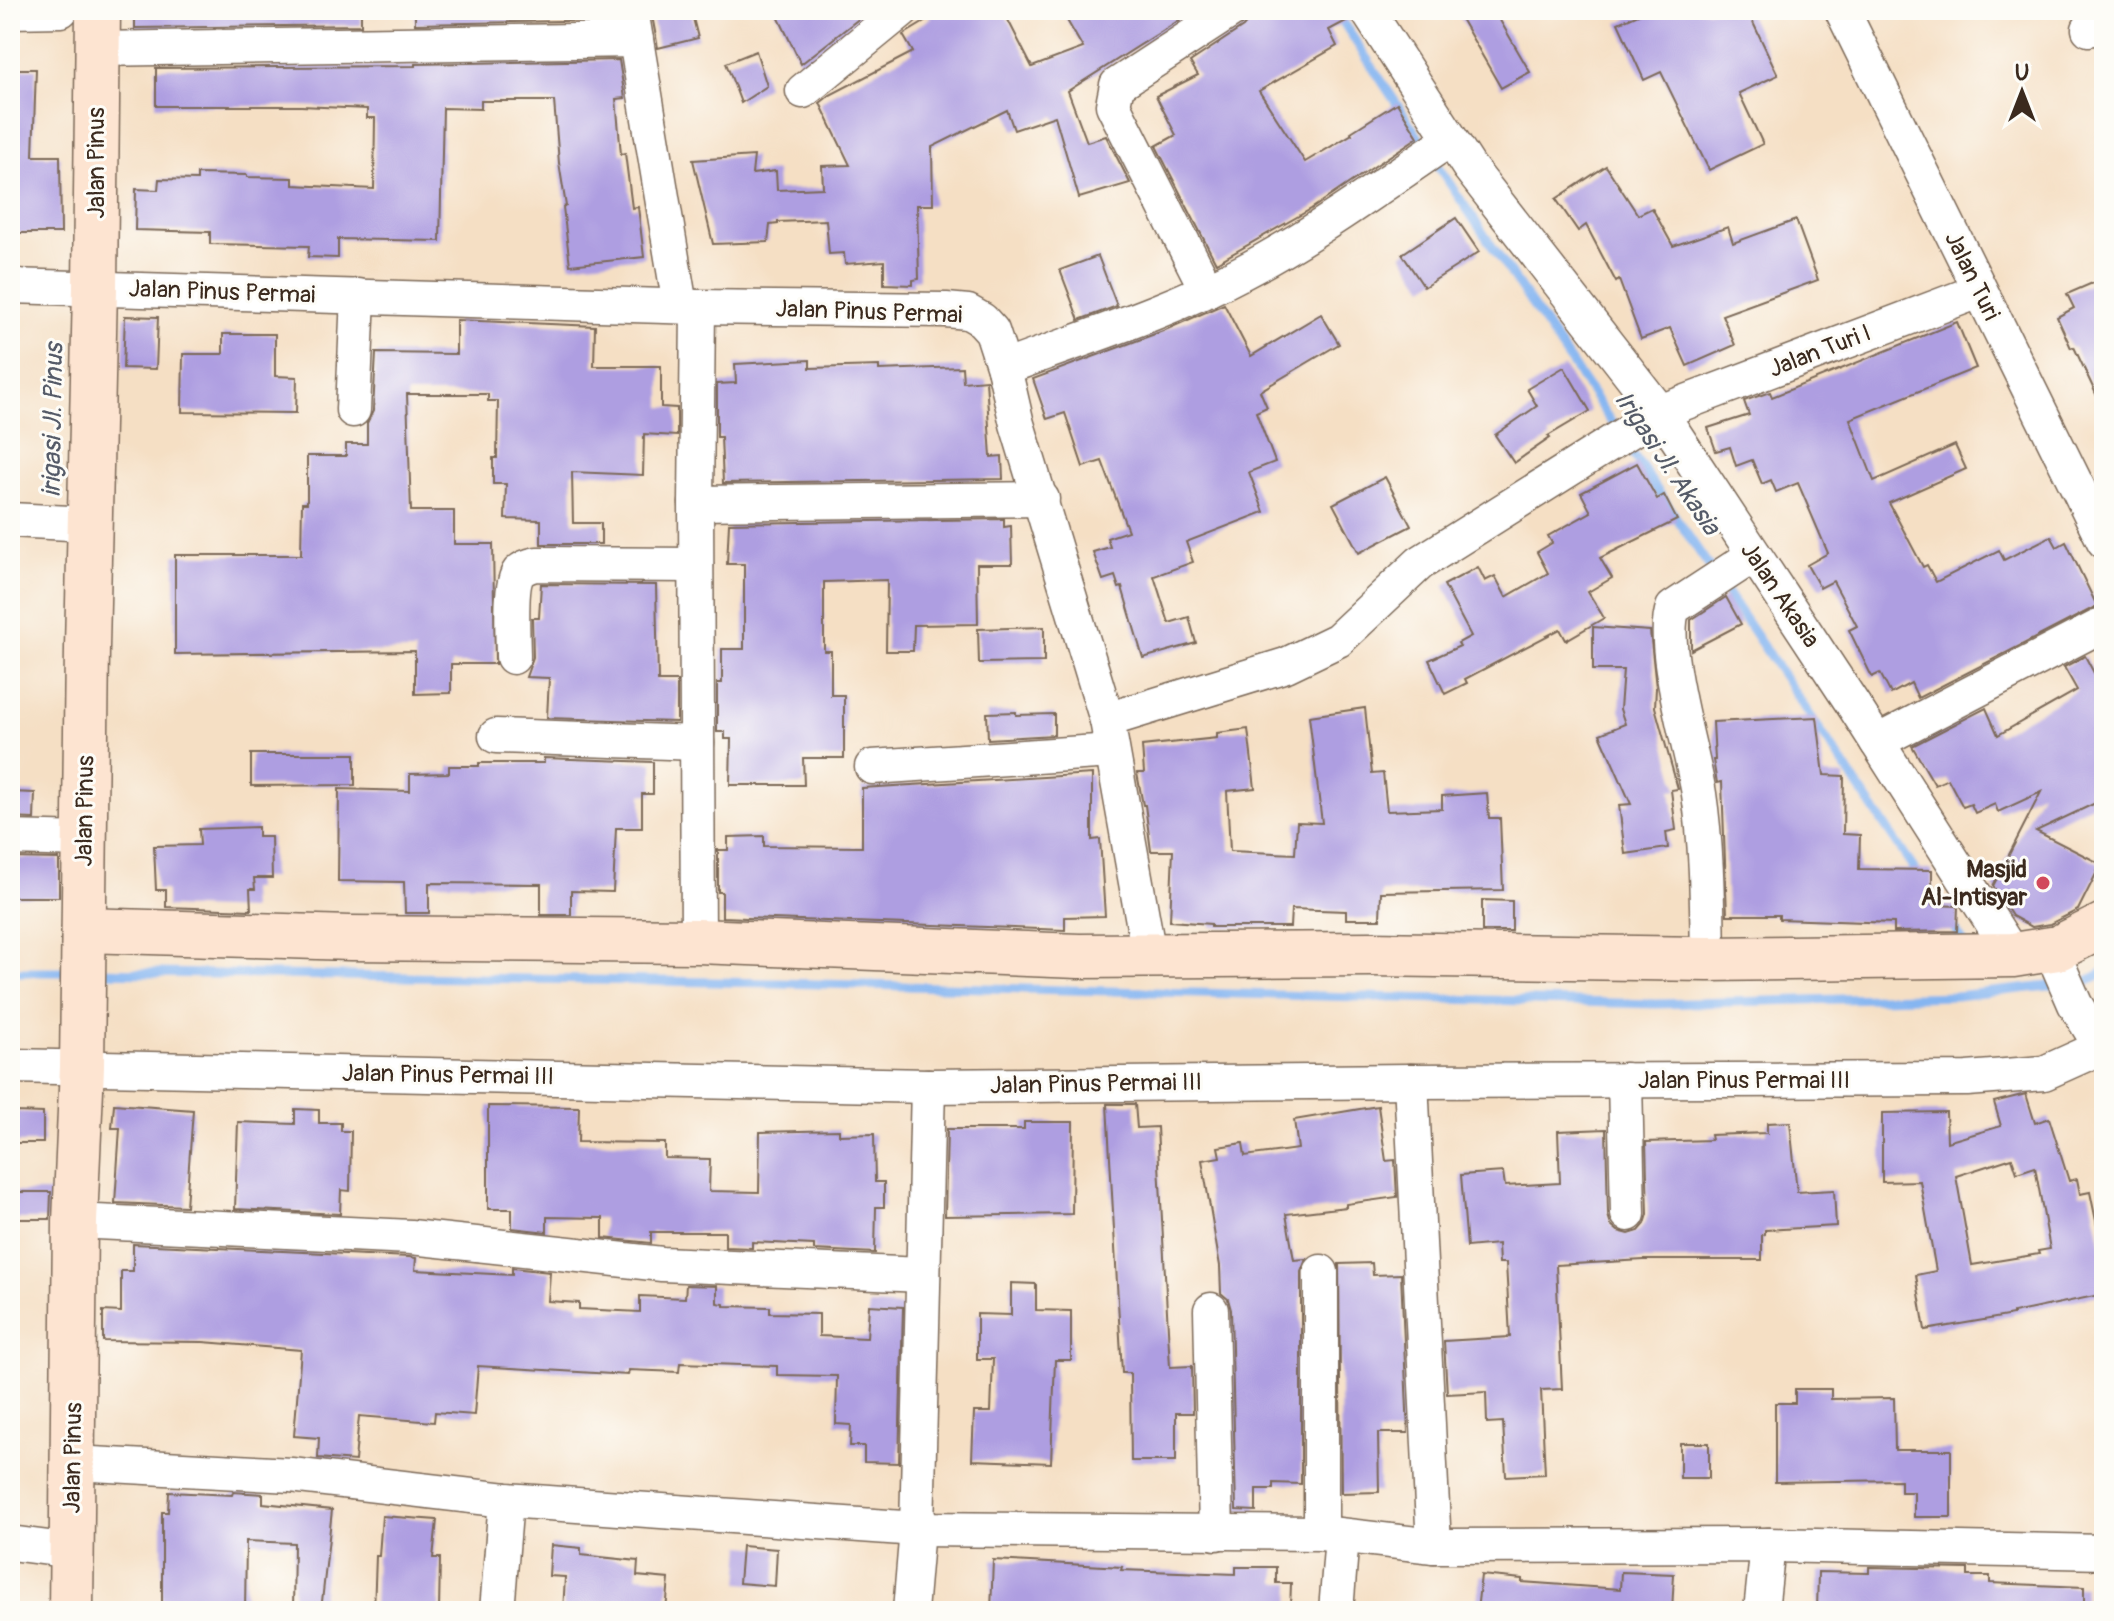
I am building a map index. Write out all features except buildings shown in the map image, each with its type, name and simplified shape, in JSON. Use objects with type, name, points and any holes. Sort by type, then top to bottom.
[{"type":"street","points":[[10,11],[61,10]]},
{"type":"street","points":[[803,91],[902,10]]},
{"type":"street","points":[[1207,290],[1113,105],[1114,93],[1117,85],[1133,73],[1232,10]]},
{"type":"street","name":"Jalan Akasia","points":[[1367,10],[1449,140],[1660,412],[1877,742],[2042,958],[2103,1049]]},
{"type":"street","name":"Jalan Turi","points":[[1842,10],[2104,541]]},
{"type":"street","points":[[97,29],[634,25],[689,306],[696,503],[698,941]]},
{"type":"street","name":"Jalan Pinus","points":[[71,1611],[75,1221],[82,1067],[97,29]]},
{"type":"street","points":[[1004,368],[1207,290],[1245,271],[1449,140]]},
{"type":"street","name":"Jalan Pinus Permai","points":[[10,286],[968,312],[982,320],[992,331],[1004,368],[1017,424],[1042,499],[1109,736],[1149,955]]},
{"type":"street","name":"Jalan Turi I","points":[[872,767],[1109,736],[1286,665],[1338,640],[1420,563],[1660,412],[1979,291]]},
{"type":"street","points":[[353,410],[358,296]]},
{"type":"street","points":[[696,503],[1042,499]]},
{"type":"street","points":[[10,520],[90,524]]},
{"type":"street","points":[[1708,959],[1707,897],[1699,797],[1672,663],[1668,620],[1673,608],[1754,555]]},
{"type":"street","points":[[513,657],[515,585],[518,573],[526,567],[537,564],[696,565]]},
{"type":"street","points":[[1877,742],[2104,624]]},
{"type":"street","points":[[496,736],[697,743]]},
{"type":"street","points":[[10,838],[85,840]]},
{"type":"street","points":[[84,940],[350,938],[698,941],[1079,956],[1371,954],[1708,959],[2042,958],[2104,925]]},
{"type":"street","name":"Jalan Pinus Permai III","points":[[10,1066],[928,1086],[1967,1079],[2044,1073],[2103,1049]]},
{"type":"street","points":[[1625,1080],[1628,1214]]},
{"type":"street","points":[[1411,1081],[1434,1546]]},
{"type":"street","points":[[910,1611],[917,1529],[928,1086]]},
{"type":"street","points":[[75,1221],[411,1237],[662,1264],[923,1275]]},
{"type":"street","points":[[1321,1272],[1336,1611]]},
{"type":"street","points":[[1211,1310],[1216,1533]]},
{"type":"street","points":[[74,1463],[291,1475],[506,1500],[917,1529],[1332,1534],[1434,1546],[1768,1545],[2104,1552]]},
{"type":"street","points":[[497,1611],[506,1500]]},
{"type":"street","points":[[10,1543],[72,1551]]},
{"type":"street","points":[[1761,1611],[1768,1545]]},
{"type":"waterway","name":"Irigasi Jl. Akasia","points":[[1335,10],[1425,147]]},
{"type":"waterway","name":"Irigasi Jl. Akasia","points":[[1433,159],[1963,941]]},
{"type":"waterway","points":[[10,972],[71,972]]},
{"type":"waterway","points":[[93,972],[777,983],[1657,1004],[1955,996],[2058,985]]},
{"type":"waterway","points":[[2072,983],[2088,981],[2104,972]]},
{"type":"place","name":"Masjid Al-Intisyar","points":[[2043,883]]},
{"type":"water label","name":"irigasi Jl. Pinus","points":[[53,420]]}]
